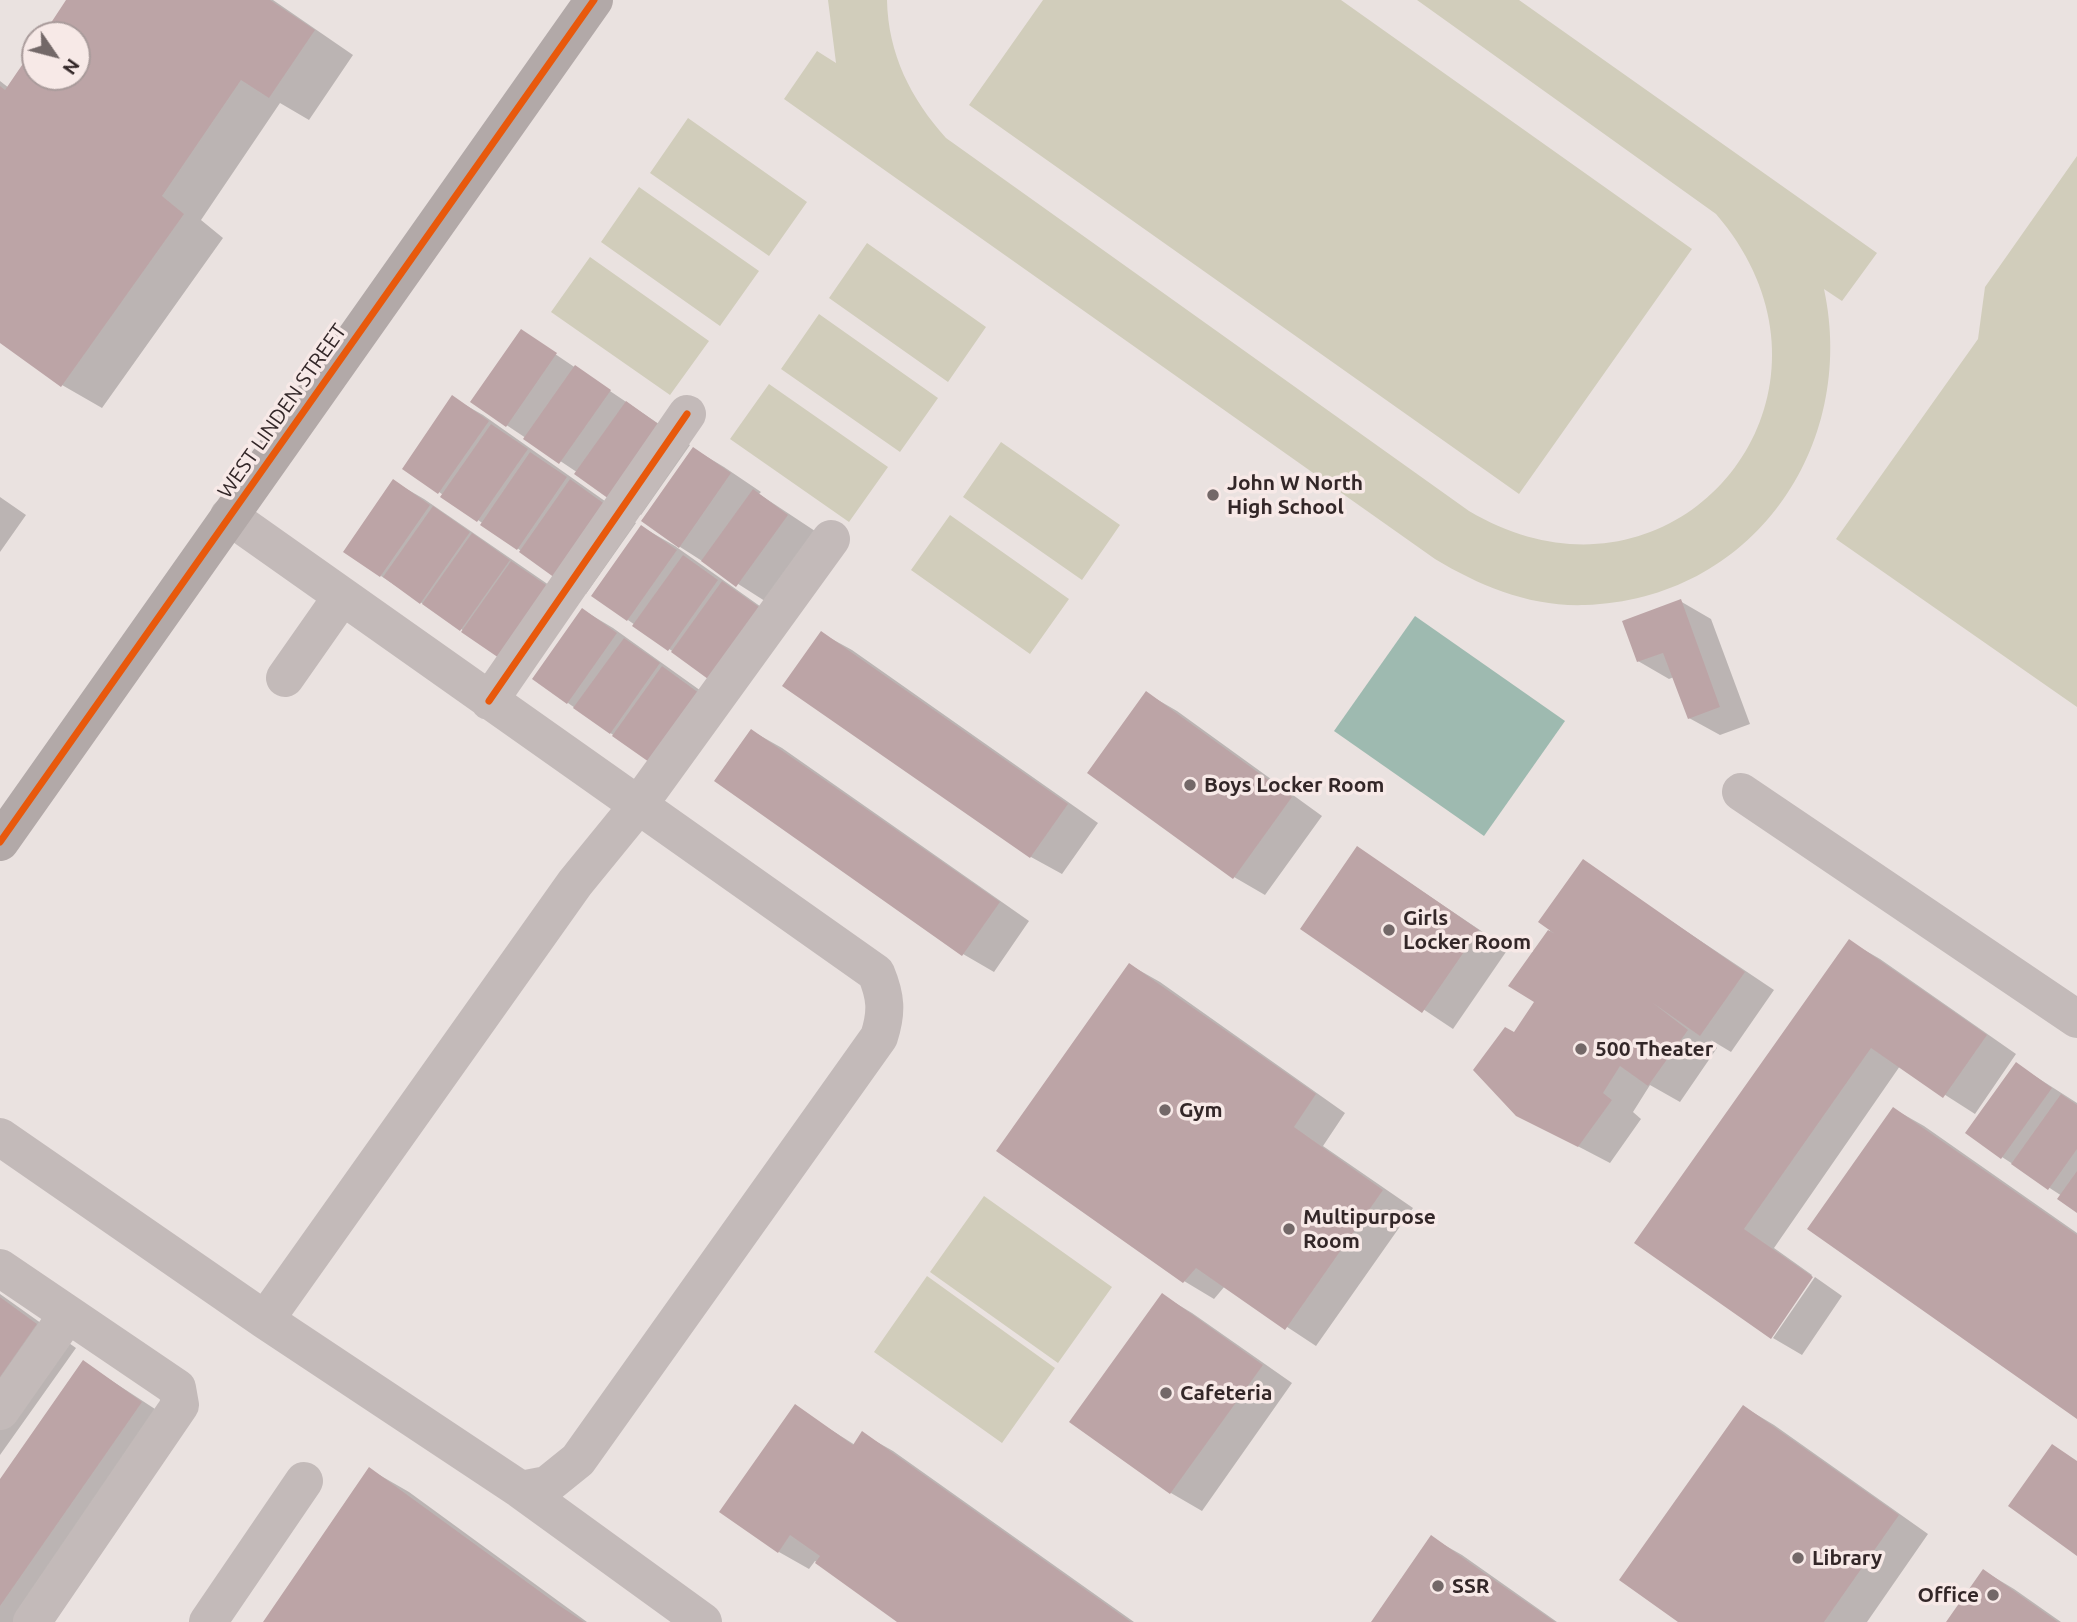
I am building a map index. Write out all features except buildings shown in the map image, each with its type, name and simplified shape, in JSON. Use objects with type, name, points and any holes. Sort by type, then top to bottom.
[{"type":"main road","name":"WEST LINDEN STREET","points":[[0,842],[594,0]]},
{"type":"street","points":[[489,701],[687,414]]},
{"type":"street","points":[[229,516],[341,598],[876,973],[885,996],[885,1017],[878,1037],[578,1460],[548,1485],[521,1490]]},
{"type":"street","points":[[265,1320],[575,883],[637,807],[831,538]]},
{"type":"street","points":[[285,678],[341,598]]},
{"type":"street","points":[[1741,792],[2077,1019]]},
{"type":"street","points":[[0,1137],[265,1320],[521,1490],[703,1622]]},
{"type":"street","points":[[0,1268],[177,1388],[180,1405],[32,1622]]},
{"type":"street","points":[[0,1411],[68,1314]]},
{"type":"street","points":[[208,1622],[304,1481]]},
{"type":"shaded area","points":[[828,0],[887,0],[892,39],[904,75],[922,108],[946,138],[1469,511],[1545,541],[1616,542],[1679,518],[1728,476],[1761,420],[1772,354],[1759,284],[1716,214],[1417,0],[1519,0],[1877,253],[1842,301],[1824,289],[1830,348],[1824,405],[1807,458],[1779,505],[1743,545],[1697,576],[1644,597],[1565,605],[1506,593],[1470,578],[1435,559],[784,99],[817,51],[836,63]]},
{"type":"shaded area","points":[[1043,0],[1341,0],[1692,249],[1519,494],[969,105]]},
{"type":"shaded area","points":[[688,118],[807,202],[769,256],[650,173]]},
{"type":"shaded area","points":[[2077,156],[2077,707],[1836,539],[1978,339],[1985,287]]},
{"type":"shaded area","points":[[639,187],[759,271],[720,326],[601,242]]},
{"type":"shaded area","points":[[867,243],[986,327],[948,382],[829,298]]},
{"type":"shaded area","points":[[590,257],[709,341],[670,395],[551,312]]},
{"type":"shaded area","points":[[819,314],[938,398],[900,452],[781,369]]},
{"type":"shaded area","points":[[769,384],[888,467],[849,522],[730,439]]},
{"type":"shaded area","points":[[1001,442],[1120,525],[1082,580],[963,497]]},
{"type":"shaded area","points":[[950,515],[1069,599],[1030,654],[911,570]]},
{"type":"shaded area","points":[[1415,616],[1565,721],[1484,836],[1334,731]]},
{"type":"shaded area","points":[[984,1196],[1112,1287],[1058,1363],[930,1272]]},
{"type":"shaded area","points":[[927,1276],[1055,1368],[1002,1443],[874,1352]]},
{"type":"cycle path","points":[[0,842],[594,0]]},
{"type":"cycle path","points":[[489,701],[687,414]]},
{"type":"place","name":"John W North High School","points":[[1213,495]]},
{"type":"place","name":"Boys Locker Room","points":[[1190,785]]},
{"type":"place","name":"Girls Locker Room","points":[[1389,930]]},
{"type":"place","name":"500 Theater","points":[[1581,1049]]},
{"type":"place","name":"Gym","points":[[1165,1110]]},
{"type":"place","name":"Multipurpose Room","points":[[1289,1229]]},
{"type":"place","name":"Cafeteria","points":[[1166,1393]]},
{"type":"place","name":"Library","points":[[1798,1558]]},
{"type":"place","name":"SSR","points":[[1438,1586]]},
{"type":"place","name":"Office","points":[[1993,1595]]}]
